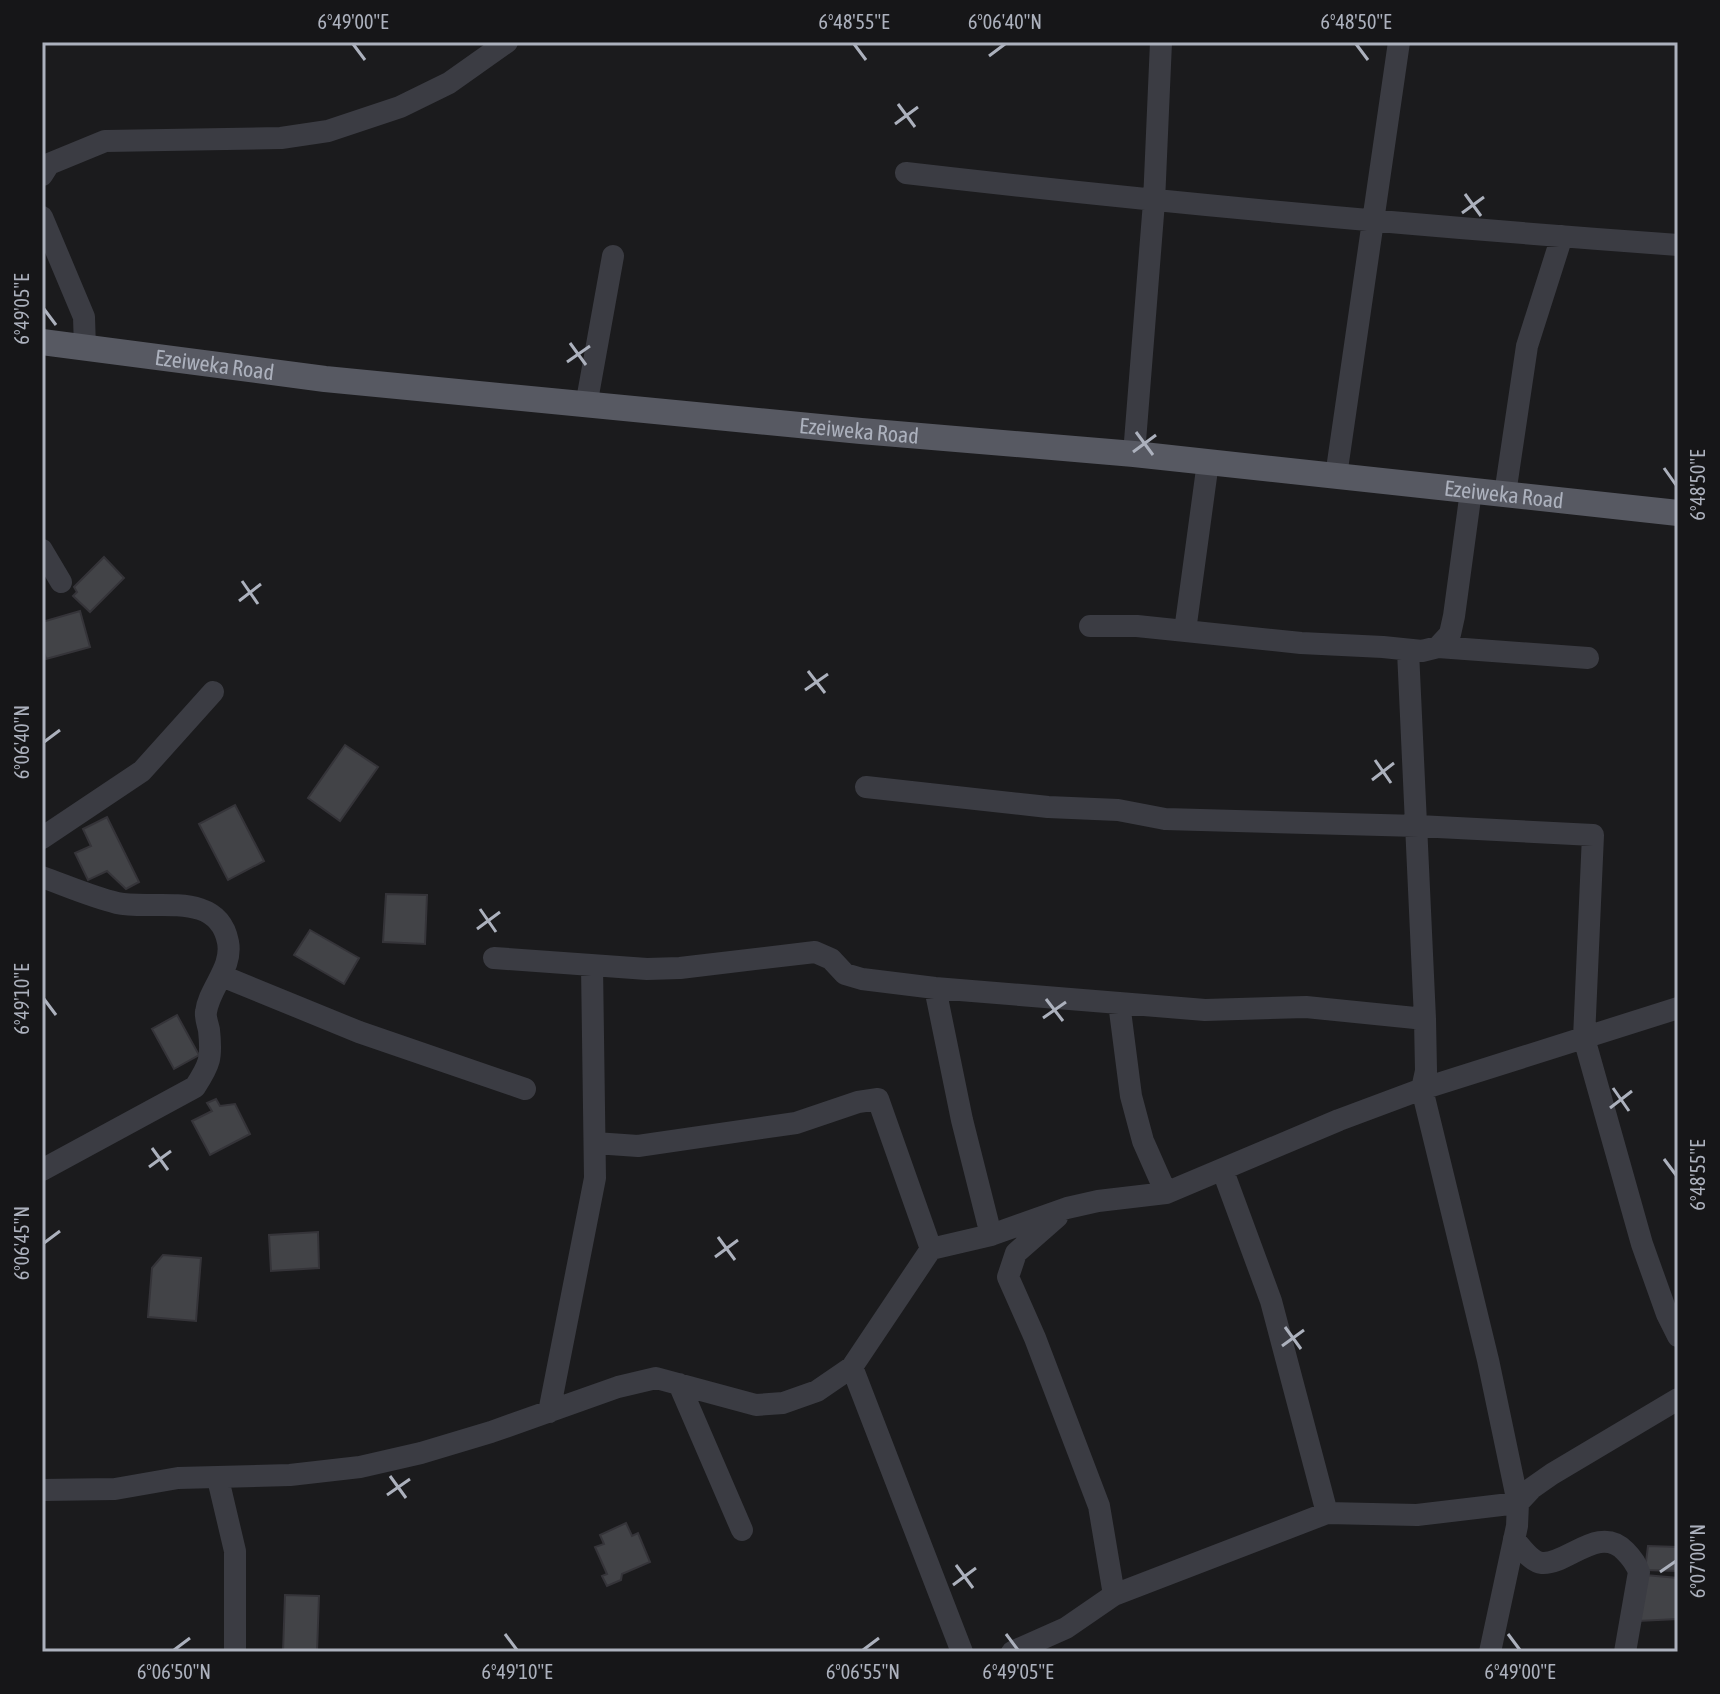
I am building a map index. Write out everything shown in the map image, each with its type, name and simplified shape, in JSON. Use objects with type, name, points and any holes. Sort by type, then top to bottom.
[{"type":"main road","name":"Ezeiweka Road","points":[[42,342],[325,379],[586,406],[1134,454],[1678,513]]},
{"type":"street","points":[[44,163],[105,141],[281,138],[328,131],[400,107],[449,83],[507,42]]},
{"type":"street","points":[[1134,454],[1154,202],[1161,42]]},
{"type":"street","points":[[1336,476],[1399,42]]},
{"type":"street","points":[[906,173],[1154,202],[1678,245]]},
{"type":"street","points":[[42,217],[84,317],[85,348]]},
{"type":"street","points":[[1505,494],[1527,346],[1562,236]]},
{"type":"street","points":[[586,406],[613,256]]},
{"type":"street","points":[[1185,631],[1208,462]]},
{"type":"street","points":[[1438,647],[1450,634],[1454,616],[1471,491]]},
{"type":"street","points":[[42,550],[61,582]]},
{"type":"street","points":[[1090,626],[1137,626],[1408,651],[1438,647],[1588,658]]},
{"type":"street","points":[[1408,651],[1425,1019],[1426,1071],[1422,1089],[1488,1360],[1518,1503],[1514,1539],[1490,1652]]},
{"type":"street","points":[[42,838],[142,771],[213,692]]},
{"type":"street","points":[[866,787],[1048,807],[1118,810],[1165,819],[1418,826],[1593,835],[1584,1038],[1642,1244],[1678,1336]]},
{"type":"street","points":[[42,877],[139,907],[163,903],[201,908],[218,922],[228,941],[229,957],[206,1011],[209,1066],[195,1087],[42,1170]]},
{"type":"street","points":[[494,958],[592,966],[680,968],[815,952],[831,959],[845,974],[935,988],[1205,1010],[1306,1007],[1425,1019]]},
{"type":"street","points":[[549,1412],[595,1178],[592,966]]},
{"type":"street","points":[[222,976],[359,1032],[525,1089]]},
{"type":"street","points":[[935,988],[962,1120],[991,1235]]},
{"type":"street","points":[[1119,1003],[1131,1096],[1143,1141],[1166,1193]]},
{"type":"street","points":[[42,1490],[115,1489],[178,1478],[290,1475],[360,1467],[421,1453],[639,1380],[656,1378],[756,1405],[783,1403],[817,1391],[852,1367],[931,1249],[991,1235],[1067,1208],[1166,1193],[1339,1120],[1422,1089],[1678,1008]]},
{"type":"street","points":[[595,1143],[638,1146],[796,1123],[858,1102],[878,1099],[931,1249]]},
{"type":"street","points":[[1223,1171],[1271,1301],[1327,1513]]},
{"type":"street","points":[[1067,1208],[1016,1253],[1008,1277],[1035,1338],[1099,1506],[1114,1595]]},
{"type":"street","points":[[852,1367],[962,1652]]},
{"type":"street","points":[[679,1384],[742,1530]]},
{"type":"street","points":[[1012,1652],[1066,1628],[1114,1595],[1327,1513],[1417,1515],[1518,1503],[1552,1474],[1678,1399]]},
{"type":"street","points":[[218,1479],[235,1551],[235,1652]]},
{"type":"street","points":[[1514,1539],[1534,1560],[1543,1563],[1594,1544],[1610,1542],[1620,1545],[1639,1572],[1625,1652]]},
{"type":"building","points":[[104,557],[124,578],[90,612],[73,596],[77,592],[74,587]]},
{"type":"building","points":[[80,611],[90,647],[46,659],[42,646],[42,622]]},
{"type":"building","points":[[345,745],[378,767],[340,821],[308,798]]},
{"type":"building","points":[[235,805],[264,861],[228,880],[199,824]]},
{"type":"building","points":[[107,817],[139,882],[126,889],[107,871],[88,880],[75,853],[91,846],[83,829]]},
{"type":"building","points":[[386,894],[427,895],[425,944],[383,942]]},
{"type":"building","points":[[310,930],[359,958],[344,984],[294,955]]},
{"type":"building","points":[[177,1015],[199,1055],[174,1069],[152,1029]]},
{"type":"building","points":[[216,1099],[220,1106],[235,1104],[250,1134],[210,1155],[192,1121],[212,1111],[207,1103]]},
{"type":"building","points":[[318,1232],[319,1268],[271,1271],[269,1235]]},
{"type":"building","points":[[163,1255],[201,1258],[196,1321],[148,1317],[152,1268]]},
{"type":"building","points":[[626,1523],[632,1536],[638,1533],[650,1562],[622,1574],[621,1580],[607,1586],[602,1576],[607,1574],[595,1547],[604,1544],[600,1535]]},
{"type":"building","points":[[1648,1546],[1678,1547],[1678,1571],[1645,1570]]},
{"type":"building","points":[[1645,1575],[1678,1578],[1678,1619],[1638,1621]]},
{"type":"building","points":[[285,1595],[319,1596],[317,1652],[283,1652]]}]
